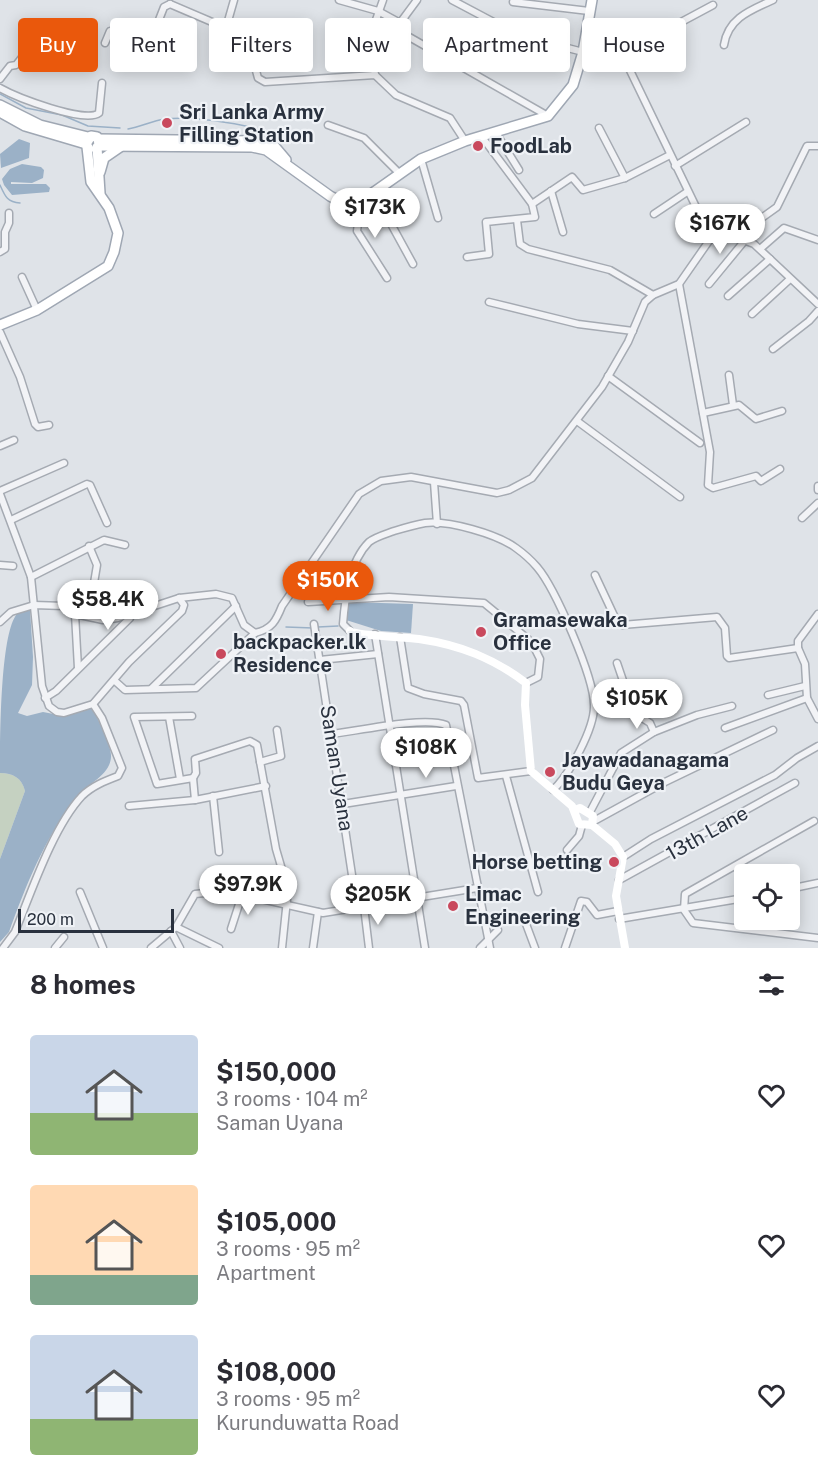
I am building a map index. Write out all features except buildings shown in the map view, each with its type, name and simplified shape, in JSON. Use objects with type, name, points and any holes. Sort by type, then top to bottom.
[{"type":"main road","points":[[587,18],[592,0]]},
{"type":"main road","points":[[0,112],[25,126],[93,143],[122,146],[252,147],[266,150],[339,201],[361,200],[398,172],[421,159],[465,141],[548,116],[573,85],[582,55]]},
{"type":"main road","points":[[0,105],[40,124],[93,143],[261,141],[274,147],[300,174]]},
{"type":"main road","points":[[93,143],[100,194]]},
{"type":"main road","points":[[0,325],[37,310],[108,266],[118,233],[113,217],[91,182],[88,173],[93,143]]},
{"type":"main road","points":[[98,176],[104,158],[122,146]]},
{"type":"street","points":[[229,18],[234,0]]},
{"type":"street","points":[[339,0],[378,11],[391,18]]},
{"type":"street","points":[[383,0],[370,37],[375,75],[396,95],[450,118],[465,141]]},
{"type":"street","points":[[404,18],[417,0]]},
{"type":"street","points":[[452,0],[518,35],[582,52]]},
{"type":"street","points":[[724,45],[733,22],[742,14],[773,0]]},
{"type":"street","points":[[105,43],[110,31],[142,33],[155,30],[164,7],[171,2],[209,20]]},
{"type":"street","points":[[513,2],[588,14],[592,18]]},
{"type":"street","points":[[686,19],[713,5]]},
{"type":"street","points":[[411,37],[548,116]]},
{"type":"street","points":[[0,79],[10,66],[18,62]]},
{"type":"street","points":[[256,72],[258,78],[266,82],[375,75]]},
{"type":"street","points":[[631,72],[711,238]]},
{"type":"street","points":[[0,88],[13,95],[86,118],[99,113],[102,83]]},
{"type":"street","points":[[675,166],[746,122]]},
{"type":"street","points":[[328,125],[364,138],[398,172]]},
{"type":"street","points":[[599,128],[625,178]]},
{"type":"street","points":[[496,133],[519,170]]},
{"type":"street","points":[[466,257],[490,252],[486,222],[535,217],[532,204],[482,137]]},
{"type":"street","points":[[735,237],[777,207],[807,146],[818,146]]},
{"type":"street","points":[[532,204],[572,177],[583,190],[625,178],[670,155]]},
{"type":"street","points":[[421,159],[438,218]]},
{"type":"street","points":[[374,191],[412,264]]},
{"type":"street","points":[[551,191],[562,232]]},
{"type":"street","points":[[654,214],[687,192]]},
{"type":"street","points":[[361,200],[357,231],[387,278]]},
{"type":"street","points":[[0,252],[5,249],[5,232],[9,223],[9,213]]},
{"type":"street","points":[[517,220],[520,244],[528,249],[610,270],[653,295]]},
{"type":"street","points":[[760,249],[784,228],[818,240]]},
{"type":"street","points":[[711,238],[746,239],[760,249],[818,304]]},
{"type":"street","points":[[115,681],[125,690],[196,688],[255,633],[274,625],[282,606],[358,494],[381,482],[396,477],[497,493],[509,490],[532,478],[602,387],[633,331],[639,312],[653,295],[679,284],[711,238]]},
{"type":"street","points":[[709,284],[746,239]]},
{"type":"street","points":[[728,296],[770,259]]},
{"type":"street","points":[[22,277],[37,310]]},
{"type":"street","points":[[752,314],[790,279]]},
{"type":"street","points":[[679,284],[710,452],[708,485],[713,488],[756,476],[761,481],[780,469]]},
{"type":"street","points":[[489,302],[578,324],[633,331]]},
{"type":"street","points":[[773,349],[809,321],[818,311]]},
{"type":"street","points":[[0,332],[20,377],[35,424],[38,427],[49,425]]},
{"type":"street","points":[[729,375],[733,405]]},
{"type":"street","points":[[608,376],[700,443]]},
{"type":"street","points":[[703,413],[733,405],[739,405],[756,418],[782,411]]},
{"type":"street","points":[[577,421],[680,497]]},
{"type":"street","points":[[0,446],[14,440]]},
{"type":"street","points":[[64,463],[0,492],[31,577],[45,698],[49,706],[64,713],[93,704],[129,662],[182,611],[184,605],[179,598]]},
{"type":"street","points":[[434,482],[437,524]]},
{"type":"street","points":[[10,520],[87,484],[90,485],[107,523]]},
{"type":"street","points":[[802,518],[818,502]]},
{"type":"street","points":[[526,683],[500,664],[475,652],[440,643],[375,634],[357,635],[350,631],[343,624],[346,598],[358,557],[370,541],[406,528],[437,524],[478,531],[515,547],[537,567],[585,666],[593,695],[593,716],[569,769],[553,790]]},
{"type":"street","points":[[31,577],[104,540],[126,546]]},
{"type":"street","points":[[89,546],[97,565],[94,583]]},
{"type":"street","points":[[0,564],[14,566]]},
{"type":"street","points":[[595,575],[617,622],[622,625],[717,617],[725,628],[729,658],[798,648]]},
{"type":"street","points":[[0,622],[11,612],[34,605],[64,606],[75,614],[103,620],[131,614],[156,603],[216,594],[232,598],[244,625],[255,633]]},
{"type":"street","points":[[308,602],[389,597],[484,603],[528,639],[535,649],[540,670],[538,677],[526,683]]},
{"type":"street","points":[[152,688],[236,606]]},
{"type":"street","points":[[75,614],[78,668]]},
{"type":"street","points":[[45,698],[56,691],[130,618],[131,614]]},
{"type":"street","points":[[818,614],[798,641],[798,648],[806,664],[807,698],[818,719]]},
{"type":"street","name":"Saman Uyana","points":[[314,626],[360,908],[369,948]]},
{"type":"street","points":[[375,634],[388,727],[419,898],[425,948]]},
{"type":"street","points":[[400,637],[408,688],[424,694],[461,701],[478,778],[531,771]]},
{"type":"street","points":[[320,660],[378,654]]},
{"type":"street","points":[[617,663],[634,713],[650,723],[654,732]]},
{"type":"street","points":[[526,683],[525,705],[531,771],[575,810]]},
{"type":"street","points":[[768,695],[805,686]]},
{"type":"street","points":[[725,728],[807,698]]},
{"type":"street","points":[[3,948],[15,933],[44,862],[75,806],[82,796],[100,782],[118,776],[122,768],[102,718],[93,704]]},
{"type":"street","points":[[592,819],[618,757],[654,732],[697,715],[732,706]]},
{"type":"street","points":[[192,716],[134,717],[157,784],[193,778]]},
{"type":"street","points":[[170,717],[180,779]]},
{"type":"street","points":[[332,734],[432,722],[446,725],[456,786],[489,945]]},
{"type":"street","points":[[260,762],[281,756],[277,730]]},
{"type":"street","points":[[567,850],[579,836],[582,825],[592,819],[773,730]]},
{"type":"street","points":[[195,800],[193,778],[196,773],[195,759],[250,741],[256,745],[266,786],[276,849],[288,890],[282,948]]},
{"type":"street","points":[[623,857],[651,839],[775,775],[797,758],[818,747]]},
{"type":"street","points":[[506,776],[538,892]]},
{"type":"street","name":"13th Lane","points":[[619,880],[795,783]]},
{"type":"street","points":[[129,806],[195,800],[266,786]]},
{"type":"street","points":[[343,804],[456,786]]},
{"type":"street","points":[[213,796],[219,852]]},
{"type":"street","points":[[575,810],[580,808],[592,819],[615,844],[623,857],[619,880],[618,915],[625,948]]},
{"type":"street","points":[[575,810],[574,817],[582,825]]},
{"type":"street","points":[[814,821],[686,894],[684,910],[693,924],[818,938]]},
{"type":"street","points":[[800,887],[818,883]]},
{"type":"street","points":[[151,948],[173,929],[195,894],[225,891],[318,912],[360,908],[477,888]]},
{"type":"street","points":[[80,892],[103,948]]},
{"type":"street","points":[[231,929],[242,895]]},
{"type":"street","points":[[565,948],[581,901],[587,902],[597,915],[618,915],[684,910],[734,900]]},
{"type":"street","points":[[313,948],[318,912]]},
{"type":"street","points":[[526,924],[535,948]]},
{"type":"street","points":[[173,929],[180,948]]},
{"type":"street","points":[[173,929],[219,948]]},
{"type":"street","points":[[480,948],[489,945],[498,930]]},
{"type":"street","points":[[55,948],[64,937]]},
{"type":"green space","points":[[0,773],[16,777],[22,783],[25,791],[0,859]]},
{"type":"water","points":[[19,139],[30,143],[29,158],[1,168],[0,154]]},
{"type":"water","points":[[22,164],[41,167],[44,170],[43,178],[32,183],[11,182],[11,184],[46,184],[50,188],[49,192],[12,195],[2,179],[10,169]]},
{"type":"water","points":[[348,602],[413,604],[411,633],[381,631],[346,620]]},
{"type":"water","points":[[30,610],[32,685],[18,713],[27,716],[43,712],[64,716],[92,707],[111,755],[103,774],[75,799],[54,830],[29,880],[9,932],[0,942],[0,859],[25,791],[22,783],[16,777],[0,773],[4,664],[11,625],[17,614]]},
{"type":"waterway","points":[[0,94],[26,108],[62,115],[88,126],[120,128]]},
{"type":"waterway","points":[[128,129],[164,119],[179,118],[248,127],[295,138]]},
{"type":"waterway","points":[[0,185],[7,198],[20,203]]},
{"type":"waterway","points":[[318,627],[338,626]]},
{"type":"waterway","points":[[286,627],[313,628]]},
{"type":"place","name":"Sri Lanka Army Filling Station","points":[[167,123]]},
{"type":"place","name":"FoodLab","points":[[478,146]]},
{"type":"place","name":"Gramasewaka Office","points":[[481,632]]},
{"type":"place","name":"backpacker.lk Residence","points":[[221,654]]},
{"type":"place","name":"Jayawadanagama Budu Geya","points":[[550,772]]},
{"type":"place","name":"Horse betting","points":[[614,862]]},
{"type":"place","name":"Limac Engineering","points":[[453,906]]}]
